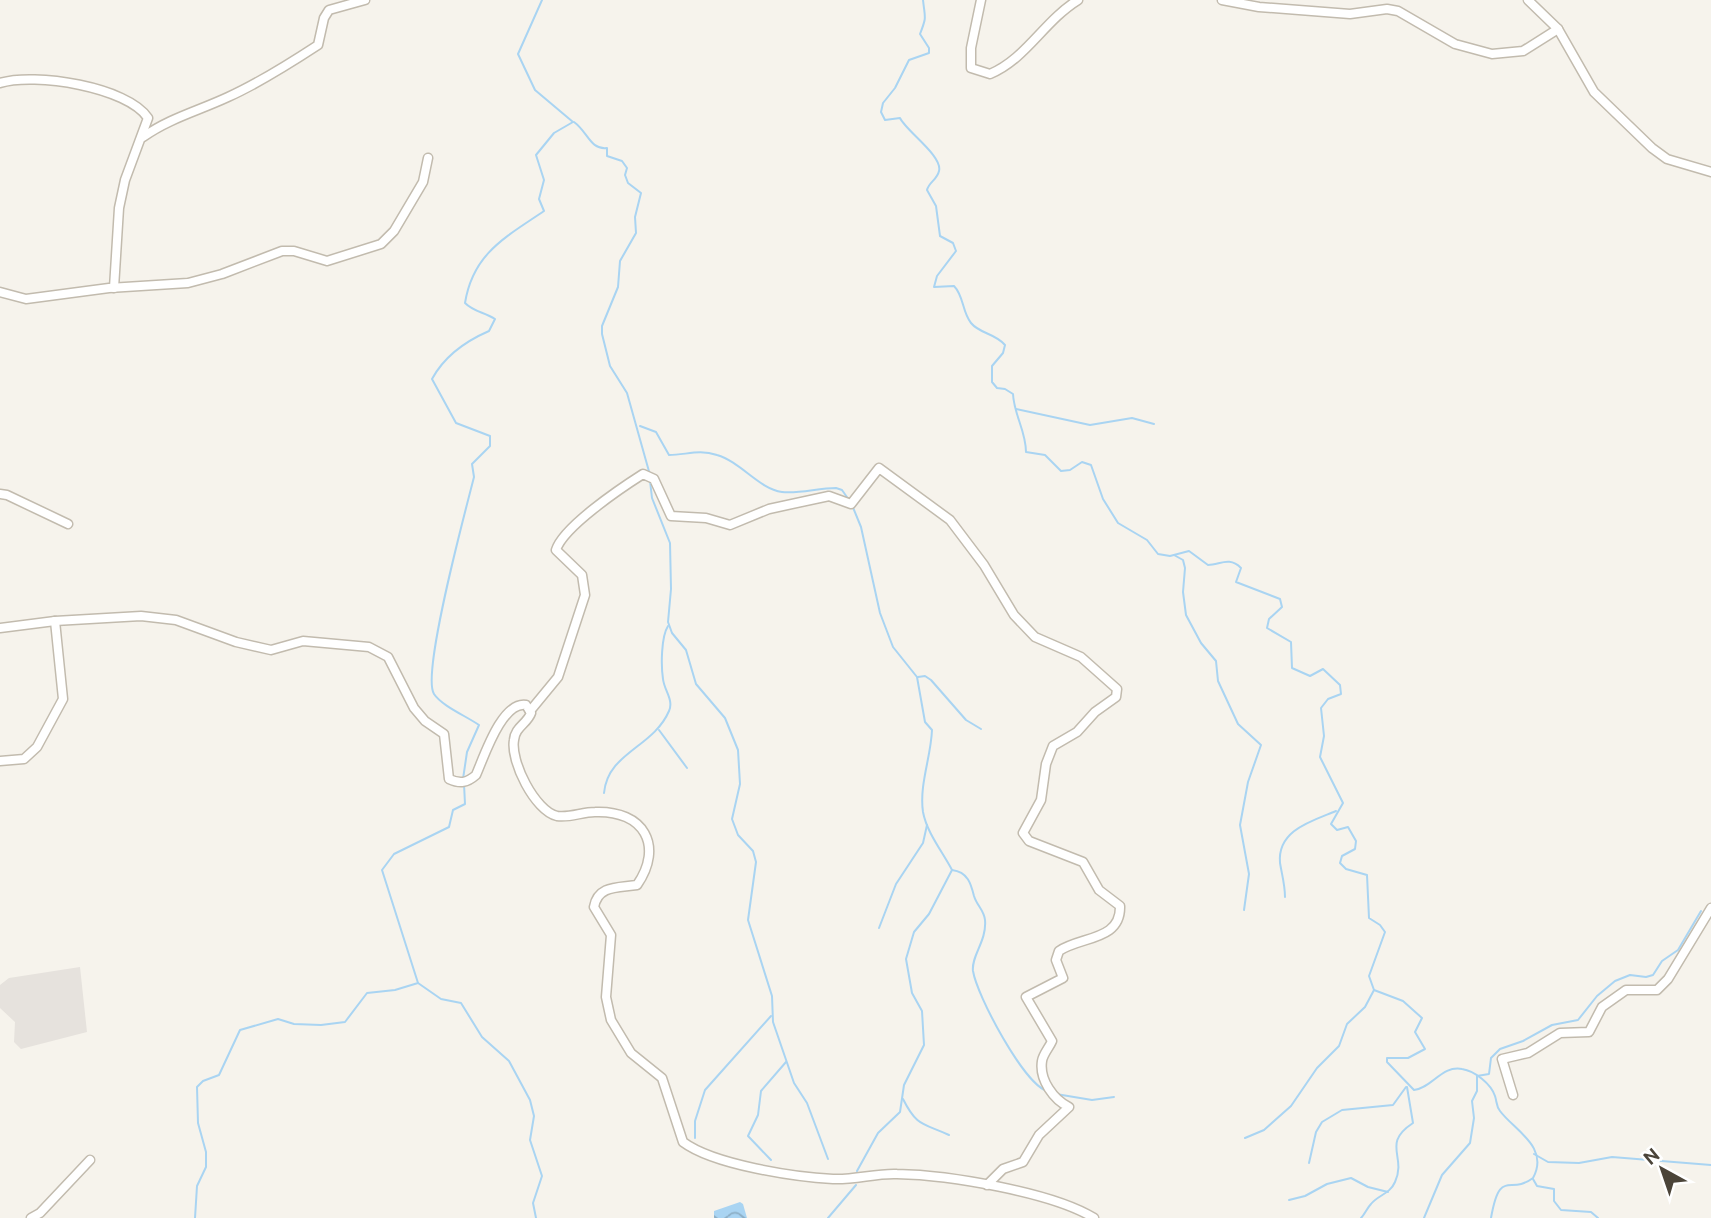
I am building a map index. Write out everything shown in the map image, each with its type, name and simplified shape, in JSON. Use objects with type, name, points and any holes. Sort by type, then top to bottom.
[{"type":"street","points":[[143,137],[160,125],[228,97],[294,61],[318,45],[324,18],[329,10],[365,0]]},
{"type":"street","points":[[981,0],[971,48],[971,68],[989,74],[1003,68],[1023,53],[1042,28],[1079,0]]},
{"type":"street","points":[[1222,0],[1259,7],[1350,14],[1387,9],[1398,11],[1455,44],[1492,54],[1523,51],[1558,29]]},
{"type":"street","points":[[1528,0],[1558,29],[1594,92],[1652,148],[1667,159],[1711,172]]},
{"type":"street","points":[[0,83],[11,79],[36,80],[106,92],[144,112],[148,118],[125,180],[119,208],[114,288]]},
{"type":"street","points":[[0,292],[26,299],[114,288],[188,283],[244,267],[282,251],[294,251],[327,261],[381,244],[394,231],[423,182],[428,158]]},
{"type":"street","points":[[986,1185],[1003,1170],[1024,1162],[1039,1135],[1069,1107],[1055,1098],[1045,1077],[1042,1061],[1052,1041],[1026,997],[1063,978],[1056,960],[1059,951],[1110,931],[1117,923],[1120,911],[1117,903],[1095,884],[1083,862],[1029,841],[1023,833],[1041,800],[1046,764],[1053,746],[1077,732],[1095,712],[1116,697],[1117,689],[1081,657],[1035,637],[1014,615],[984,565],[950,520],[878,468],[851,504],[829,496],[769,509],[730,525],[705,518],[671,516],[654,479],[643,474],[578,521],[558,541],[556,550],[582,575],[586,595],[558,677],[530,711],[530,717],[517,730],[513,745],[525,781],[542,808],[560,817],[593,812],[628,818],[642,829],[650,841],[652,850],[646,872],[637,885],[601,890],[596,896],[594,907],[611,935],[606,997],[611,1020],[631,1053],[662,1078],[683,1142],[734,1163],[808,1176],[850,1179],[898,1174],[952,1178],[1071,1205],[1094,1218]]},
{"type":"street","points":[[0,494],[68,524]]},
{"type":"street","points":[[0,628],[55,621],[141,616],[176,620],[236,642],[271,650],[292,643],[313,641],[369,647],[383,653],[391,662],[419,715],[444,734],[449,779],[458,783],[468,782],[476,775],[506,713],[523,704],[530,711]]},
{"type":"street","points":[[0,761],[24,759],[37,747],[59,709],[64,685],[55,621]]},
{"type":"street","points":[[1513,1095],[1502,1059],[1528,1053],[1554,1035],[1589,1032],[1602,1007],[1626,990],[1657,990],[1668,979],[1711,908]]},
{"type":"street","points":[[31,1218],[40,1213],[90,1160]]},
{"type":"shaded area","points":[[80,967],[87,1032],[21,1049],[14,1042],[15,1022],[0,1008],[0,985],[9,978]]},
{"type":"water","points":[[740,1202],[747,1218],[714,1218],[714,1211]]},
{"type":"waterway","points":[[463,779],[467,752],[479,725],[438,698],[434,694],[432,680],[439,625],[474,477],[472,464],[490,446],[490,436],[456,423],[432,379],[443,363],[457,350],[489,331],[495,319],[465,303],[475,271],[504,238],[544,211],[539,199],[544,180],[536,155],[554,133],[573,122],[535,90],[518,54],[542,0]]},
{"type":"waterway","points":[[923,0],[925,17],[920,34],[929,48],[929,53],[909,60],[895,88],[883,103],[881,112],[885,120],[900,118],[939,165],[938,174],[927,190],[936,206],[940,236],[953,243],[956,251],[937,276],[934,287],[954,286],[960,294],[971,323],[1005,345],[1003,353],[992,366],[992,382],[997,388],[1013,394],[1026,452],[1045,455],[1061,471],[1070,470],[1082,462],[1091,465],[1103,499],[1118,523],[1147,540],[1158,554],[1170,556],[1189,551],[1208,565],[1228,562],[1237,564],[1241,568],[1236,582],[1280,599],[1282,607],[1269,619],[1267,628],[1291,642],[1292,668],[1310,676],[1323,669],[1340,685],[1341,694],[1328,699],[1321,708],[1324,736],[1320,757],[1343,803],[1331,824],[1337,830],[1348,827],[1356,841],[1355,849],[1342,856],[1340,863],[1346,869],[1367,875],[1369,918],[1385,932],[1369,976],[1374,990],[1403,1001],[1422,1018],[1415,1032],[1425,1049],[1408,1058],[1387,1058],[1387,1062],[1414,1090],[1449,1070],[1462,1069],[1477,1075],[1490,1087],[1499,1109],[1528,1140],[1537,1157],[1533,1178],[1525,1183],[1506,1186],[1498,1193],[1491,1218]]},
{"type":"waterway","points":[[574,122],[593,143],[607,148],[607,156],[622,161],[627,168],[625,175],[628,183],[641,193],[635,217],[636,233],[620,261],[618,287],[602,326],[602,334],[610,366],[627,393],[650,475]]},
{"type":"waterway","points":[[1016,409],[1090,425],[1132,418],[1154,424]]},
{"type":"waterway","points":[[640,426],[656,432],[669,455],[710,453],[726,458],[774,490],[795,492],[836,488],[842,490],[849,500]]},
{"type":"waterway","points":[[650,481],[652,498],[670,543],[671,589],[668,622],[672,633],[686,650],[696,684],[725,718],[738,750],[740,784],[732,819],[738,835],[753,851],[756,862],[748,920],[772,996],[773,1022],[794,1083],[807,1103],[828,1159]]},
{"type":"waterway","points":[[852,505],[861,527],[880,613],[893,647],[917,677],[925,722],[932,730],[923,792],[923,812],[931,835],[952,870],[929,914],[914,932],[906,959],[912,993],[922,1011],[924,1045],[904,1085],[900,1112],[878,1133],[857,1171]]},
{"type":"waterway","points":[[1174,555],[1183,560],[1185,568],[1183,592],[1186,615],[1201,643],[1216,661],[1218,681],[1238,724],[1261,745],[1248,782],[1240,825],[1249,874],[1244,910]]},
{"type":"waterway","points":[[604,793],[607,779],[614,768],[653,734],[669,711],[670,699],[662,673],[664,637],[668,626]]},
{"type":"waterway","points":[[918,677],[925,676],[931,680],[966,720],[981,729]]},
{"type":"waterway","points":[[659,730],[687,768]]},
{"type":"waterway","points":[[195,1218],[197,1186],[206,1167],[206,1152],[198,1123],[197,1087],[203,1081],[219,1075],[240,1030],[278,1019],[294,1024],[345,1022],[367,993],[395,990],[418,983],[382,870],[394,854],[449,827],[453,810],[465,804],[464,784]]},
{"type":"waterway","points":[[1285,897],[1280,863],[1284,842],[1298,828],[1336,811]]},
{"type":"waterway","points":[[879,928],[896,884],[923,843],[927,825]]},
{"type":"waterway","points":[[952,870],[962,873],[968,879],[984,917],[984,935],[973,965],[976,983],[992,1018],[1015,1057],[1037,1085],[1047,1091]]},
{"type":"waterway","points":[[1424,1218],[1442,1175],[1470,1143],[1474,1118],[1472,1101],[1477,1091],[1477,1076],[1489,1074],[1491,1058],[1500,1049],[1523,1041],[1552,1025],[1578,1020],[1597,996],[1615,981],[1630,975],[1653,975],[1662,961],[1678,950],[1701,911]]},
{"type":"waterway","points":[[418,983],[441,999],[461,1003],[482,1037],[509,1061],[530,1100],[534,1116],[530,1140],[542,1176],[533,1203],[536,1218]]},
{"type":"waterway","points":[[1245,1138],[1264,1130],[1291,1106],[1317,1068],[1339,1046],[1347,1024],[1365,1007],[1374,990]]},
{"type":"waterway","points":[[695,1138],[695,1121],[705,1090],[771,1016]]},
{"type":"waterway","points":[[771,1160],[748,1136],[758,1115],[761,1091],[786,1062]]},
{"type":"waterway","points":[[1309,1163],[1316,1132],[1322,1122],[1342,1110],[1393,1105],[1406,1087]]},
{"type":"waterway","points":[[1361,1218],[1374,1201],[1395,1182],[1398,1173],[1398,1137],[1413,1123],[1407,1087]]},
{"type":"waterway","points":[[1056,1094],[1092,1100],[1114,1097]]},
{"type":"waterway","points":[[903,1099],[917,1120],[949,1135]]},
{"type":"waterway","points":[[1534,1154],[1548,1162],[1579,1163],[1612,1157],[1711,1165]]},
{"type":"waterway","points":[[1289,1200],[1305,1196],[1327,1184],[1351,1178],[1368,1187],[1388,1192]]},
{"type":"waterway","points":[[1533,1179],[1537,1186],[1554,1189],[1554,1201],[1561,1210],[1591,1212],[1598,1218]]},
{"type":"waterway","points":[[828,1218],[856,1185]]}]
